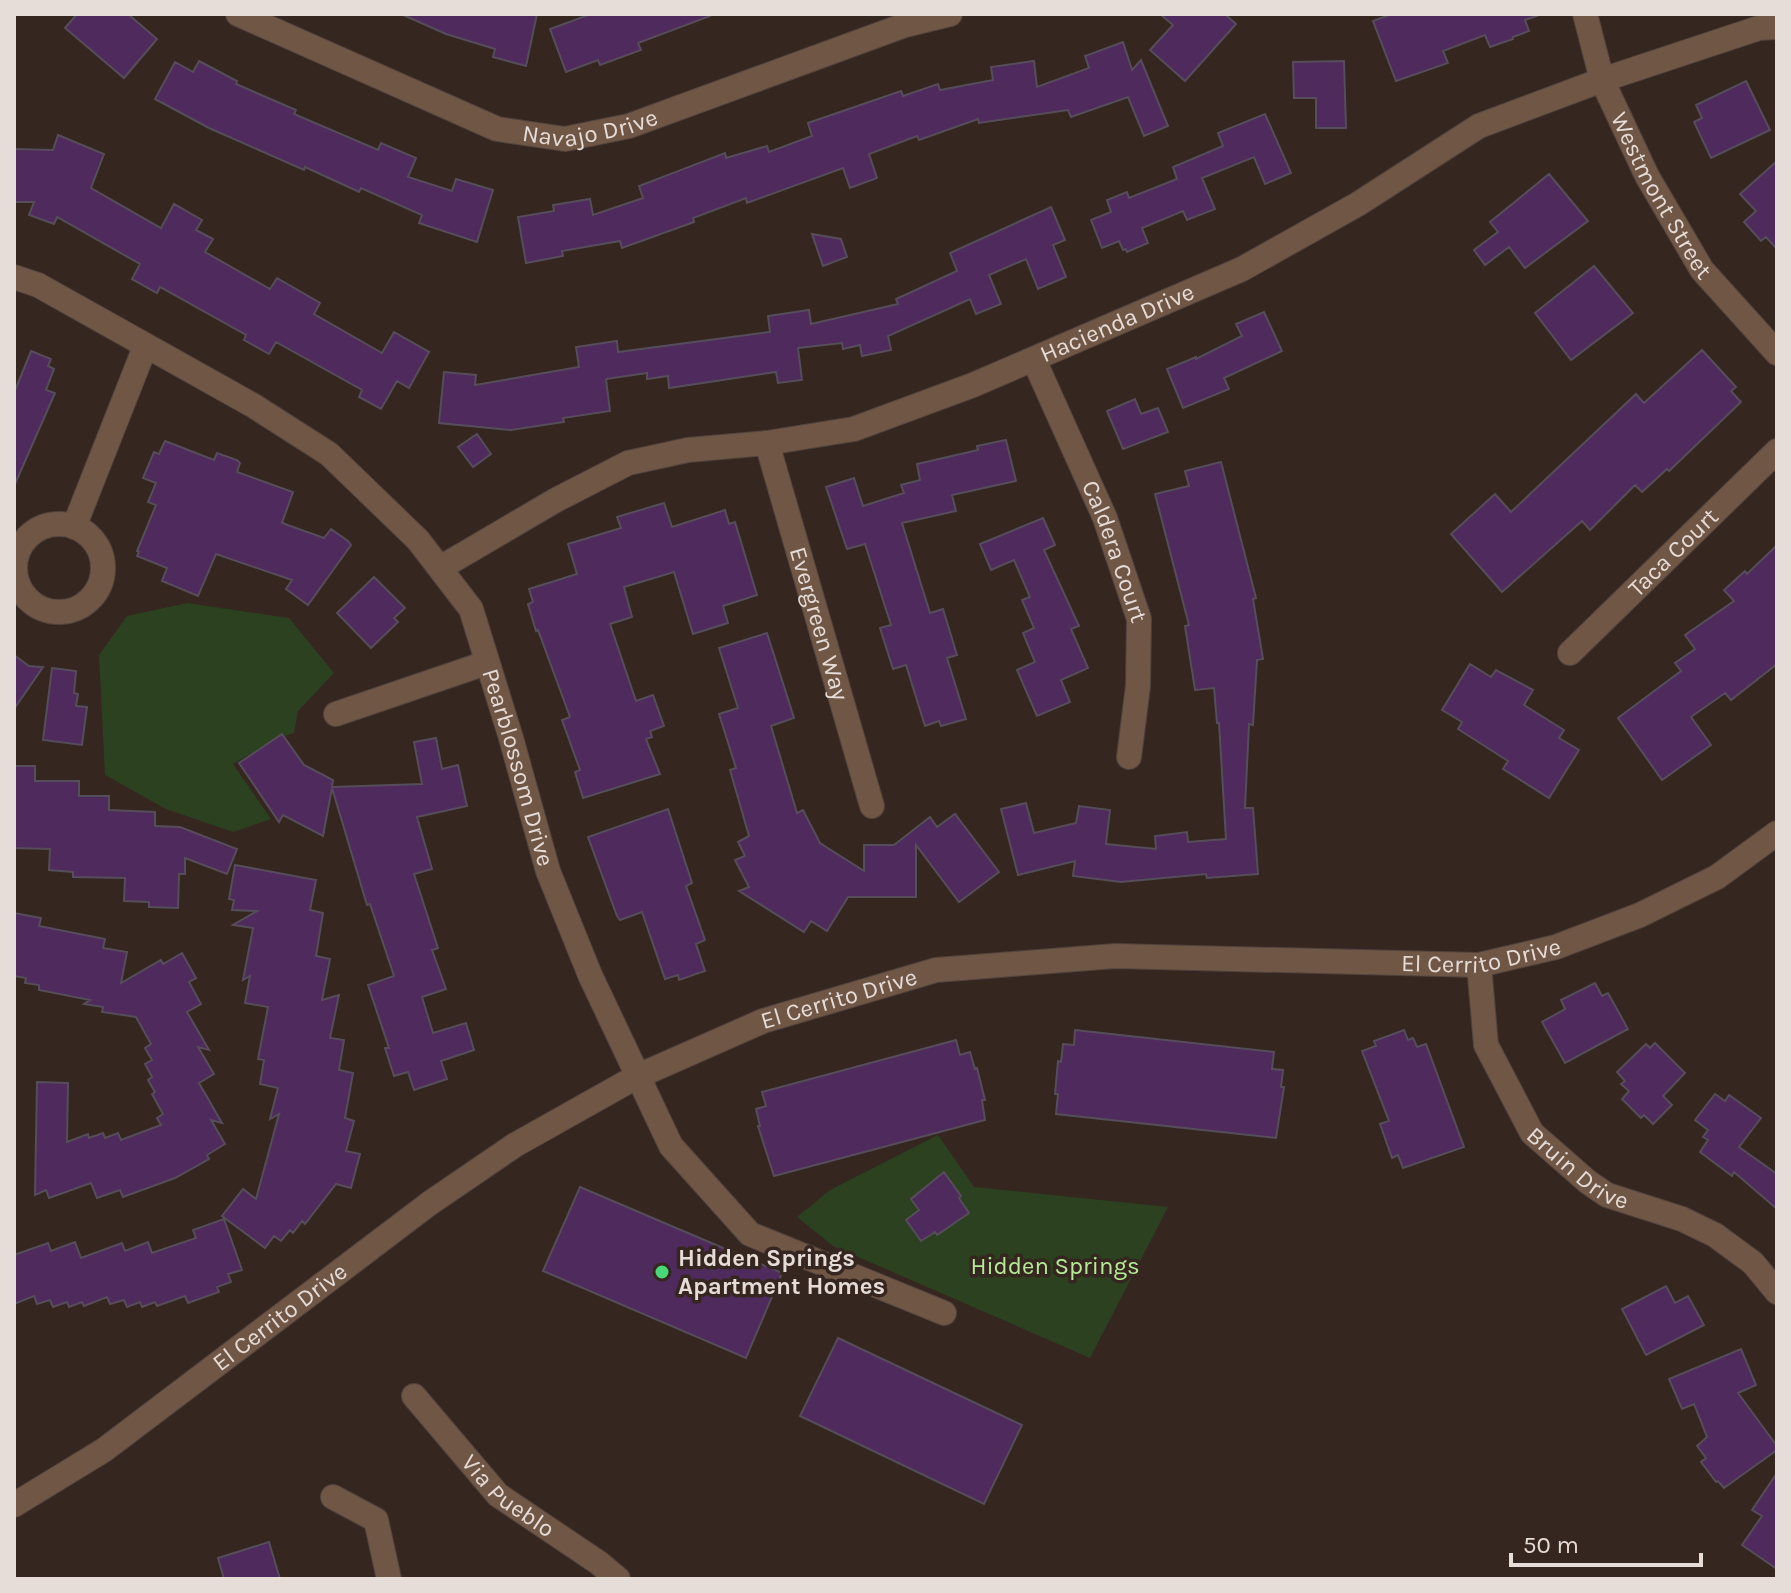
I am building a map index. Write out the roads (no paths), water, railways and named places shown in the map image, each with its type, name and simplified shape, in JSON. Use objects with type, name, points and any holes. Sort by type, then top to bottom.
[{"type":"street","name":"Navajo Drive","points":[[238,14],[497,129],[565,139],[629,126],[905,25],[950,14]]},
{"type":"street","name":"Westmont Street","points":[[1585,14],[1602,80],[1647,176],[1702,270],[1777,353]]},
{"type":"street","name":"Hacienda Drive","points":[[440,568],[556,500],[628,463],[688,450],[767,443],[854,429],[973,385],[1242,269],[1358,204],[1479,126],[1602,80],[1759,28],[1777,27]]},
{"type":"street","name":"Pearblossom Drive","points":[[14,277],[38,285],[254,406],[329,454],[418,540],[471,609],[548,871],[590,975],[671,1146],[750,1234],[944,1313]]},
{"type":"street","points":[[74,527],[145,347]]},
{"type":"street","name":"Caldera Court","points":[[1034,360],[1105,518],[1139,619],[1138,686],[1129,757]]},
{"type":"street","name":"Evergreen Way","points":[[767,443],[872,806]]},
{"type":"street","name":"Taca Court","points":[[1570,653],[1777,451]]},
{"type":"street","points":[[336,714],[486,663]]},
{"type":"street","name":"El Cerrito Drive","points":[[14,1505],[104,1450],[430,1203],[515,1145],[636,1077],[763,1021],[936,970],[1115,956],[1479,965],[1556,947],[1640,915],[1717,877],[1777,833]]},
{"type":"street","name":"Bruin Drive","points":[[1479,965],[1486,1045],[1532,1133],[1607,1195],[1682,1219],[1715,1235],[1753,1263],[1777,1292]]},
{"type":"street","name":"Via Pueblo","points":[[414,1396],[498,1495],[618,1579]]},
{"type":"street","points":[[333,1497],[376,1520],[389,1579]]},
{"type":"place","name":"Hidden Springs Apartment Homes","points":[[662,1272]]},
{"type":"park label","name":"Hidden Springs","points":[[1055,1266]]}]
